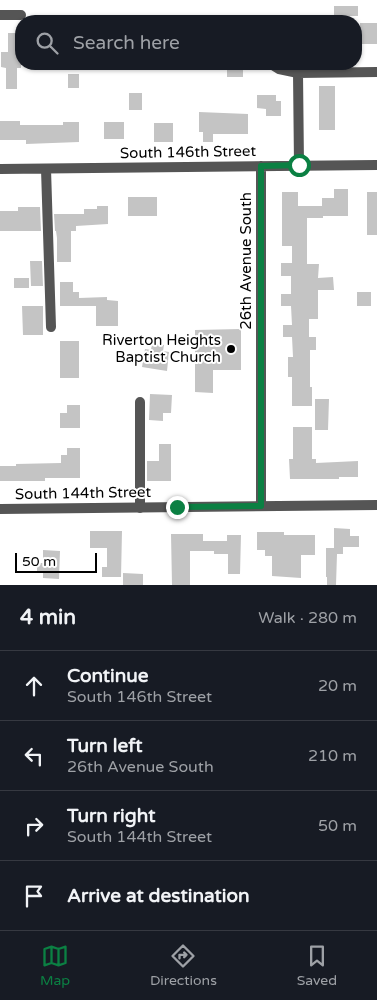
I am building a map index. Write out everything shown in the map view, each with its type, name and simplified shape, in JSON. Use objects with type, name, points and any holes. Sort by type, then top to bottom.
[{"type":"street","points":[[0,15],[21,15]]},
{"type":"street","points":[[284,70],[298,73],[377,72]]},
{"type":"street","points":[[298,73],[299,165]]},
{"type":"street","name":"South 146th Street","points":[[0,169],[377,165]]},
{"type":"street","name":"26th Avenue South","points":[[261,166],[261,506]]},
{"type":"street","points":[[46,169],[51,327]]},
{"type":"street","points":[[140,402],[140,508]]},
{"type":"street","name":"South 144th Street","points":[[0,509],[377,505]]},
{"type":"building","points":[[334,6],[358,6],[358,15],[334,15]]},
{"type":"building","points":[[362,23],[377,23],[377,44],[362,44]]},
{"type":"building","points":[[8,33],[15,33],[17,89],[6,89],[6,68],[1,67],[1,52],[8,52]]},
{"type":"building","points":[[227,70],[243,70],[243,77],[227,77]]},
{"type":"building","points":[[68,74],[79,74],[79,88],[68,88]]},
{"type":"building","points":[[319,86],[335,86],[335,130],[319,130]]},
{"type":"building","points":[[129,93],[142,93],[142,110],[129,110]]},
{"type":"building","points":[[257,95],[276,95],[276,101],[281,101],[281,116],[266,116],[266,109],[257,108]]},
{"type":"building","points":[[199,112],[248,114],[248,134],[213,134],[213,142],[203,142],[203,132],[199,132]]},
{"type":"building","points":[[0,121],[20,121],[20,125],[63,125],[63,122],[79,122],[79,142],[26,144],[26,140],[0,140]]},
{"type":"building","points":[[104,122],[124,122],[124,139],[104,139]]},
{"type":"building","points":[[154,123],[173,123],[173,142],[154,142]]},
{"type":"building","points":[[334,189],[348,189],[348,216],[307,218],[307,264],[319,264],[318,278],[333,277],[334,290],[318,290],[318,319],[309,319],[309,337],[316,337],[316,350],[310,350],[312,406],[292,406],[292,377],[288,377],[288,357],[293,357],[292,337],[283,337],[283,325],[292,325],[291,306],[281,306],[281,294],[291,294],[291,276],[281,276],[281,263],[292,263],[292,246],[282,246],[282,192],[298,192],[298,206],[322,206],[322,198],[334,198]]},
{"type":"building","points":[[367,192],[377,192],[377,235],[367,235]]},
{"type":"building","points":[[128,197],[157,197],[157,216],[128,216]]},
{"type":"building","points":[[97,206],[108,206],[108,224],[76,226],[76,231],[71,231],[71,262],[57,262],[54,214],[84,214],[84,209],[97,209]]},
{"type":"building","points":[[18,207],[40,207],[41,231],[0,231],[0,211],[18,211]]},
{"type":"building","points":[[30,261],[42,261],[43,286],[31,286]]},
{"type":"building","points":[[14,278],[29,278],[29,288],[14,288]]},
{"type":"building","points":[[60,282],[73,282],[73,292],[79,292],[79,298],[107,297],[107,300],[118,301],[118,326],[96,326],[96,306],[60,306]]},
{"type":"building","points":[[357,292],[371,292],[371,306],[357,306]]},
{"type":"building","points":[[22,306],[43,306],[43,335],[23,335]]},
{"type":"building","points":[[241,329],[241,370],[213,370],[213,393],[195,392],[195,330]]},
{"type":"building","points":[[60,341],[79,341],[79,378],[60,378]]},
{"type":"building","points":[[152,343],[164,345],[163,351],[169,352],[167,371],[142,367],[145,349],[151,350]]},
{"type":"building","points":[[150,394],[172,395],[171,413],[163,413],[163,421],[149,420]]},
{"type":"building","points":[[315,399],[329,399],[328,430],[315,430]]},
{"type":"building","points":[[67,405],[80,405],[80,428],[60,428],[60,413],[67,413]]},
{"type":"building","points":[[293,427],[312,427],[312,459],[316,459],[316,463],[358,461],[358,477],[290,479],[289,459],[293,459]]},
{"type":"building","points":[[159,444],[171,444],[171,481],[147,481],[147,461],[159,461]]},
{"type":"building","points":[[67,448],[80,448],[80,478],[45,478],[45,481],[0,481],[0,466],[61,463],[61,455],[67,455]]},
{"type":"building","points":[[334,528],[350,529],[350,536],[359,536],[359,547],[343,547],[343,554],[337,554],[336,585],[327,585],[326,548],[334,548]]},
{"type":"building","points":[[90,531],[122,531],[121,577],[102,577],[102,567],[107,567],[107,548],[90,548]]},
{"type":"building","points":[[257,532],[284,532],[284,535],[315,535],[315,555],[301,555],[301,578],[272,576],[272,556],[265,556],[265,550],[257,550]]},
{"type":"building","points":[[171,534],[203,534],[203,541],[227,541],[227,535],[241,535],[240,574],[228,574],[228,554],[214,554],[214,551],[190,551],[190,585],[172,585]]},
{"type":"building","points":[[43,550],[60,551],[59,579],[43,578],[43,573],[37,573],[37,563],[43,563]]},
{"type":"building","points":[[123,573],[143,574],[143,585],[123,585]]},
{"type":"place","name":"Riverton Heights Baptist Church","points":[[231,349]]},
{"type":"route","points":[[177,507],[261,506],[261,166],[299,165]]}]
